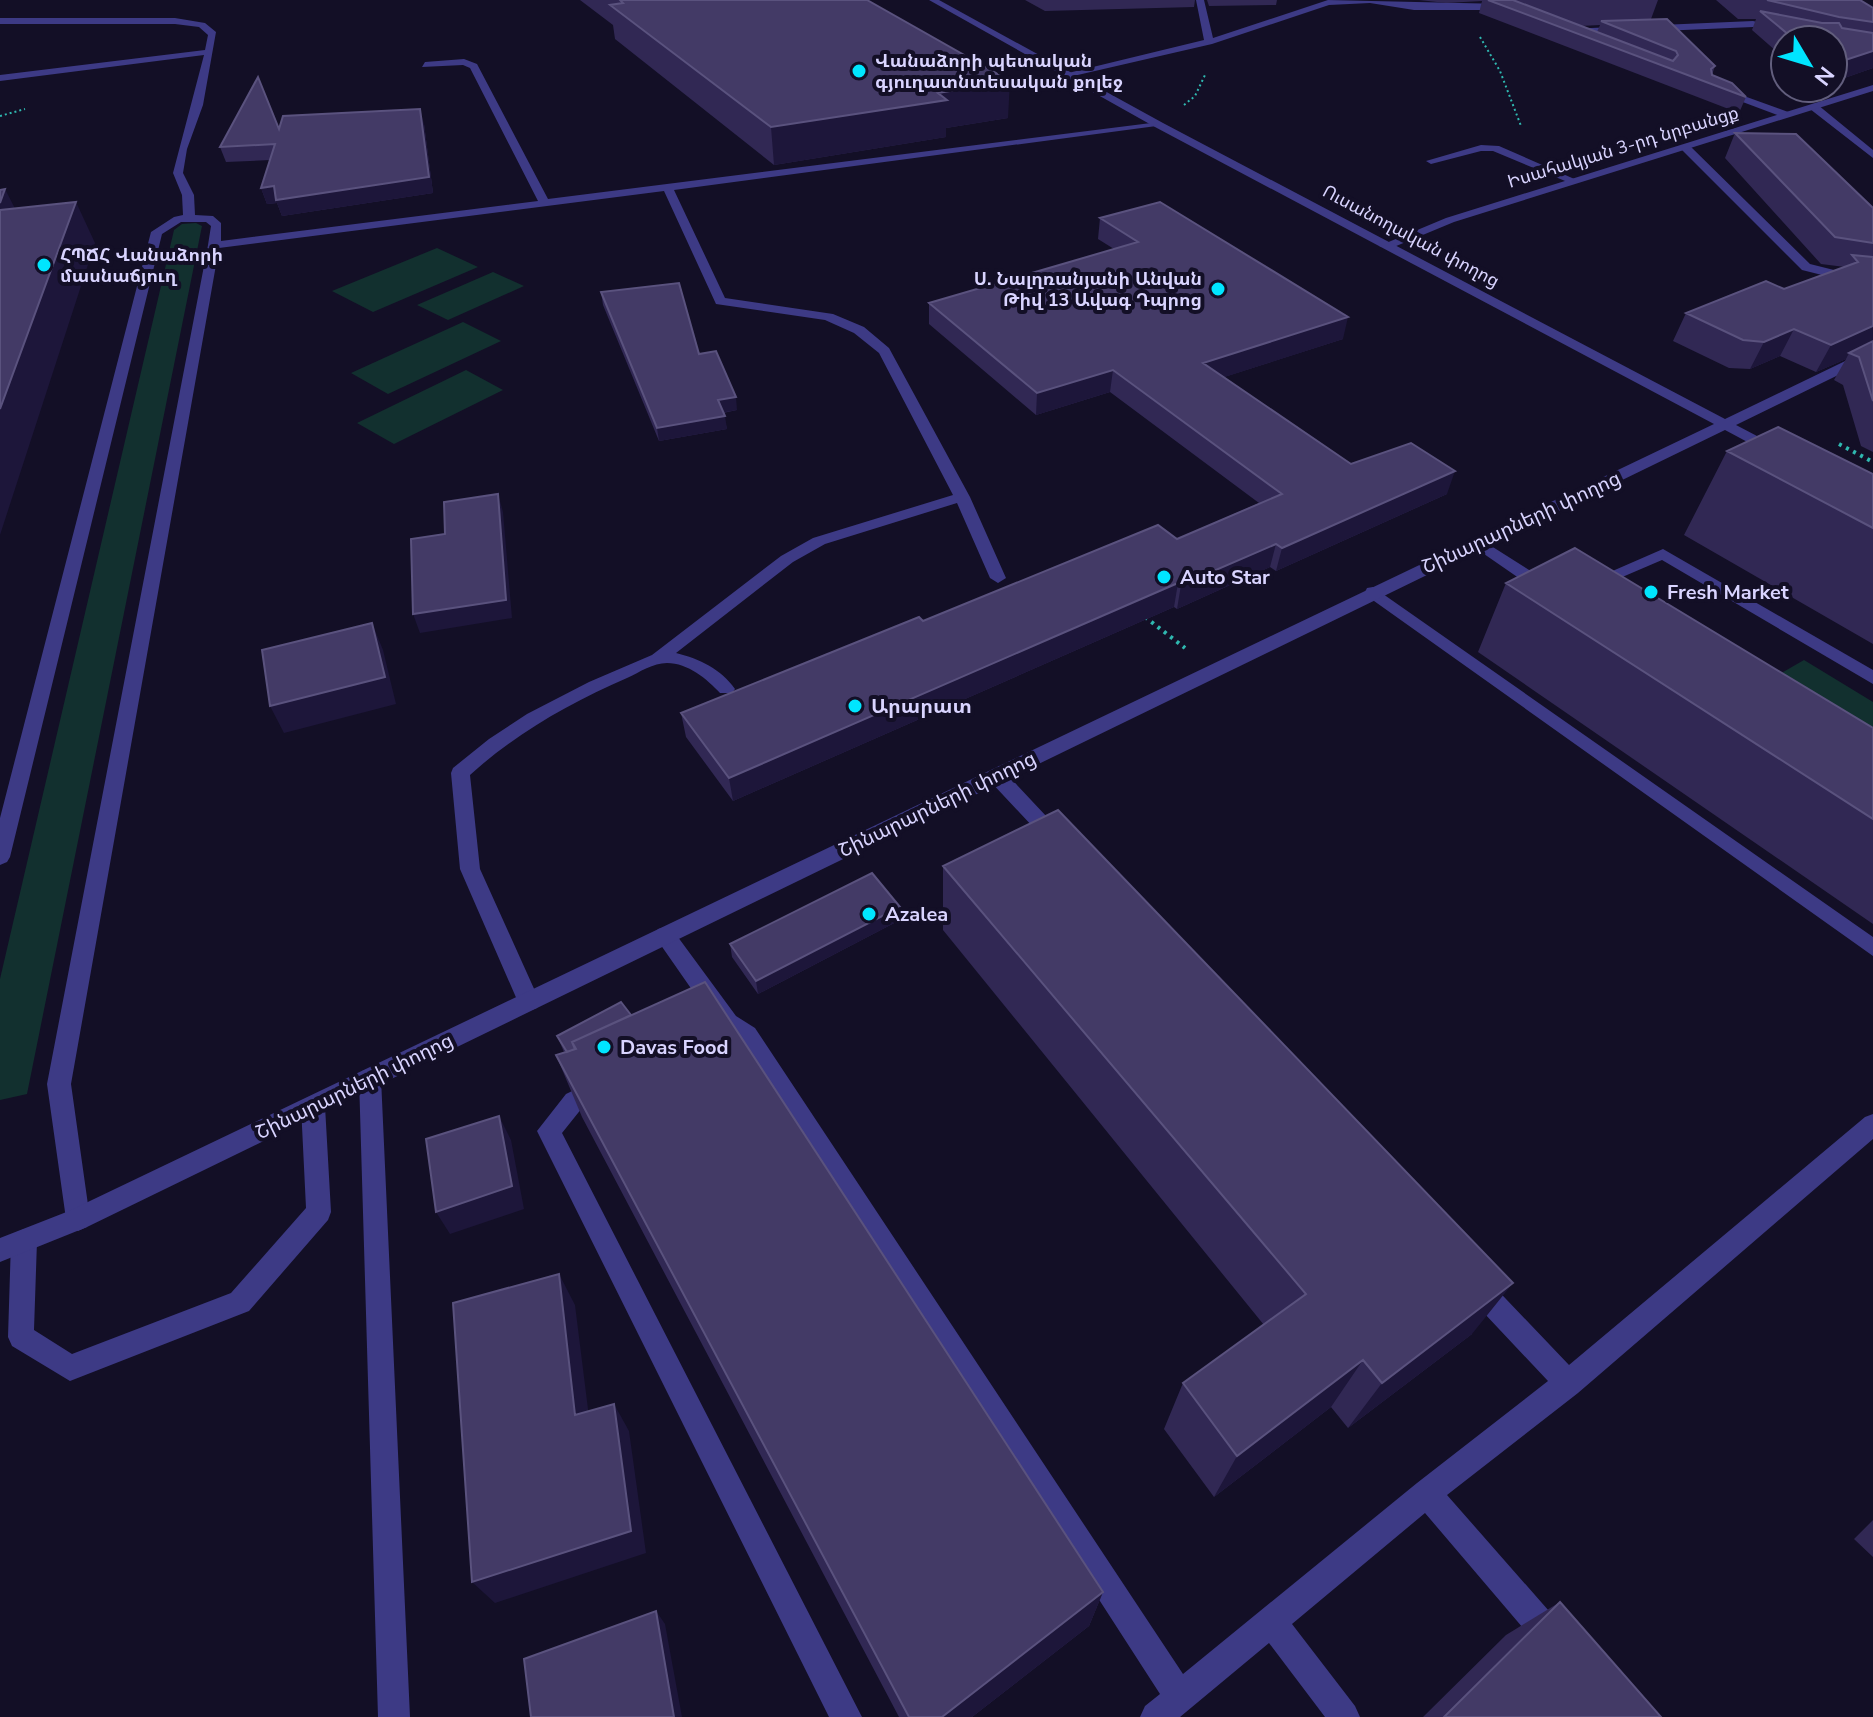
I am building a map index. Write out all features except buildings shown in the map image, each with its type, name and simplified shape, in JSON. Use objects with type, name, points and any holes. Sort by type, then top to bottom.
[{"type":"street","name":"Ուսանողական փողոց","points":[[933,0],[1159,125],[1794,461]]},
{"type":"street","points":[[1200,0],[1209,42]]},
{"type":"street","points":[[1069,74],[1209,42],[1328,3],[1370,0],[1446,9],[1501,5],[1514,11]]},
{"type":"street","points":[[0,21],[175,21],[202,25],[213,34],[178,173],[188,195],[189,217]]},
{"type":"street","points":[[1567,32],[1753,24],[1769,28]]},
{"type":"street","points":[[1554,26],[1597,43]]},
{"type":"street","points":[[0,78],[209,52]]},
{"type":"street","points":[[425,65],[464,62],[474,66],[544,202]]},
{"type":"street","points":[[1711,87],[1787,115]]},
{"type":"street","name":"Իսահակյան 3-րդ նրբանցք","points":[[1385,246],[1450,220],[1873,88]]},
{"type":"street","points":[[1814,107],[1873,155]]},
{"type":"street","points":[[214,245],[1159,125]]},
{"type":"street","points":[[1685,147],[1806,267],[1842,276],[1873,278]]},
{"type":"street","points":[[1431,161],[1481,148],[1495,148],[1574,181]]},
{"type":"street","points":[[667,186],[720,301],[828,317],[859,330],[884,351],[962,497],[998,578]]},
{"type":"street","points":[[0,857],[157,232],[168,223],[189,217],[216,221],[59,1084],[78,1219]]},
{"type":"street","name":"Շինարարների փողոց","points":[[12,1246],[78,1219],[1873,353]]},
{"type":"street","points":[[529,1002],[470,869],[460,773],[490,744],[570,697],[658,658],[787,559],[819,541],[962,497]]},
{"type":"street","points":[[1477,542],[1566,595],[1663,554],[1873,678]]},
{"type":"street","points":[[1373,592],[1873,948]]},
{"type":"street","points":[[658,658],[698,666],[715,675],[726,689]]},
{"type":"street","points":[[996,775],[1071,855]]},
{"type":"street","points":[[665,935],[728,1023],[747,1035],[1180,1697]]},
{"type":"street","points":[[700,1037],[728,1023]]},
{"type":"street","points":[[370,1078],[394,1717]]},
{"type":"street","points":[[616,1080],[574,1101],[549,1131],[846,1717]]},
{"type":"street","points":[[12,1246],[21,1337],[70,1368],[240,1302],[319,1212],[313,1106]]},
{"type":"street","points":[[1156,1717],[1427,1493],[1568,1383],[1873,1124]]},
{"type":"street","points":[[1459,1267],[1568,1383]]},
{"type":"street","points":[[1427,1493],[1569,1658]]},
{"type":"street","points":[[1272,1622],[1344,1717]]},
{"type":"path","points":[[1446,9],[1475,27],[1500,71],[1535,163]]},
{"type":"path","points":[[1159,125],[1195,96],[1207,71],[1209,42]]},
{"type":"path","points":[[1839,444],[1873,462]]},
{"type":"path","points":[[1139,612],[1214,670]]},
{"type":"green space","points":[[182,224],[202,226],[27,1094],[0,1100],[0,979],[174,230]]},
{"type":"green space","points":[[437,248],[478,267],[373,312],[332,291]]},
{"type":"green space","points":[[493,272],[524,286],[448,320],[417,305]]},
{"type":"green space","points":[[463,322],[501,341],[388,394],[351,373]]},
{"type":"green space","points":[[466,370],[503,390],[394,444],[357,423]]},
{"type":"green space","points":[[1804,660],[1873,702],[1873,760],[1757,687]]},
{"type":"place","name":"Վանաձորի պետական գյուղատնտեսական քոլեջ","points":[[859,71]]},
{"type":"place","name":"ՀՊՃՀ Վանաձորի մասնաճյուղ","points":[[44,265]]},
{"type":"place","name":"Ս. Նալղռանյանի Անվան Թիվ 13 Ավագ Դպրոց","points":[[1218,289]]},
{"type":"place","name":"Auto Star","points":[[1164,577]]},
{"type":"place","name":"Fresh Market","points":[[1651,592]]},
{"type":"place","name":"Արարատ","points":[[855,706]]},
{"type":"place","name":"Azalea","points":[[869,914]]},
{"type":"place","name":"Davas Food","points":[[604,1047]]}]
